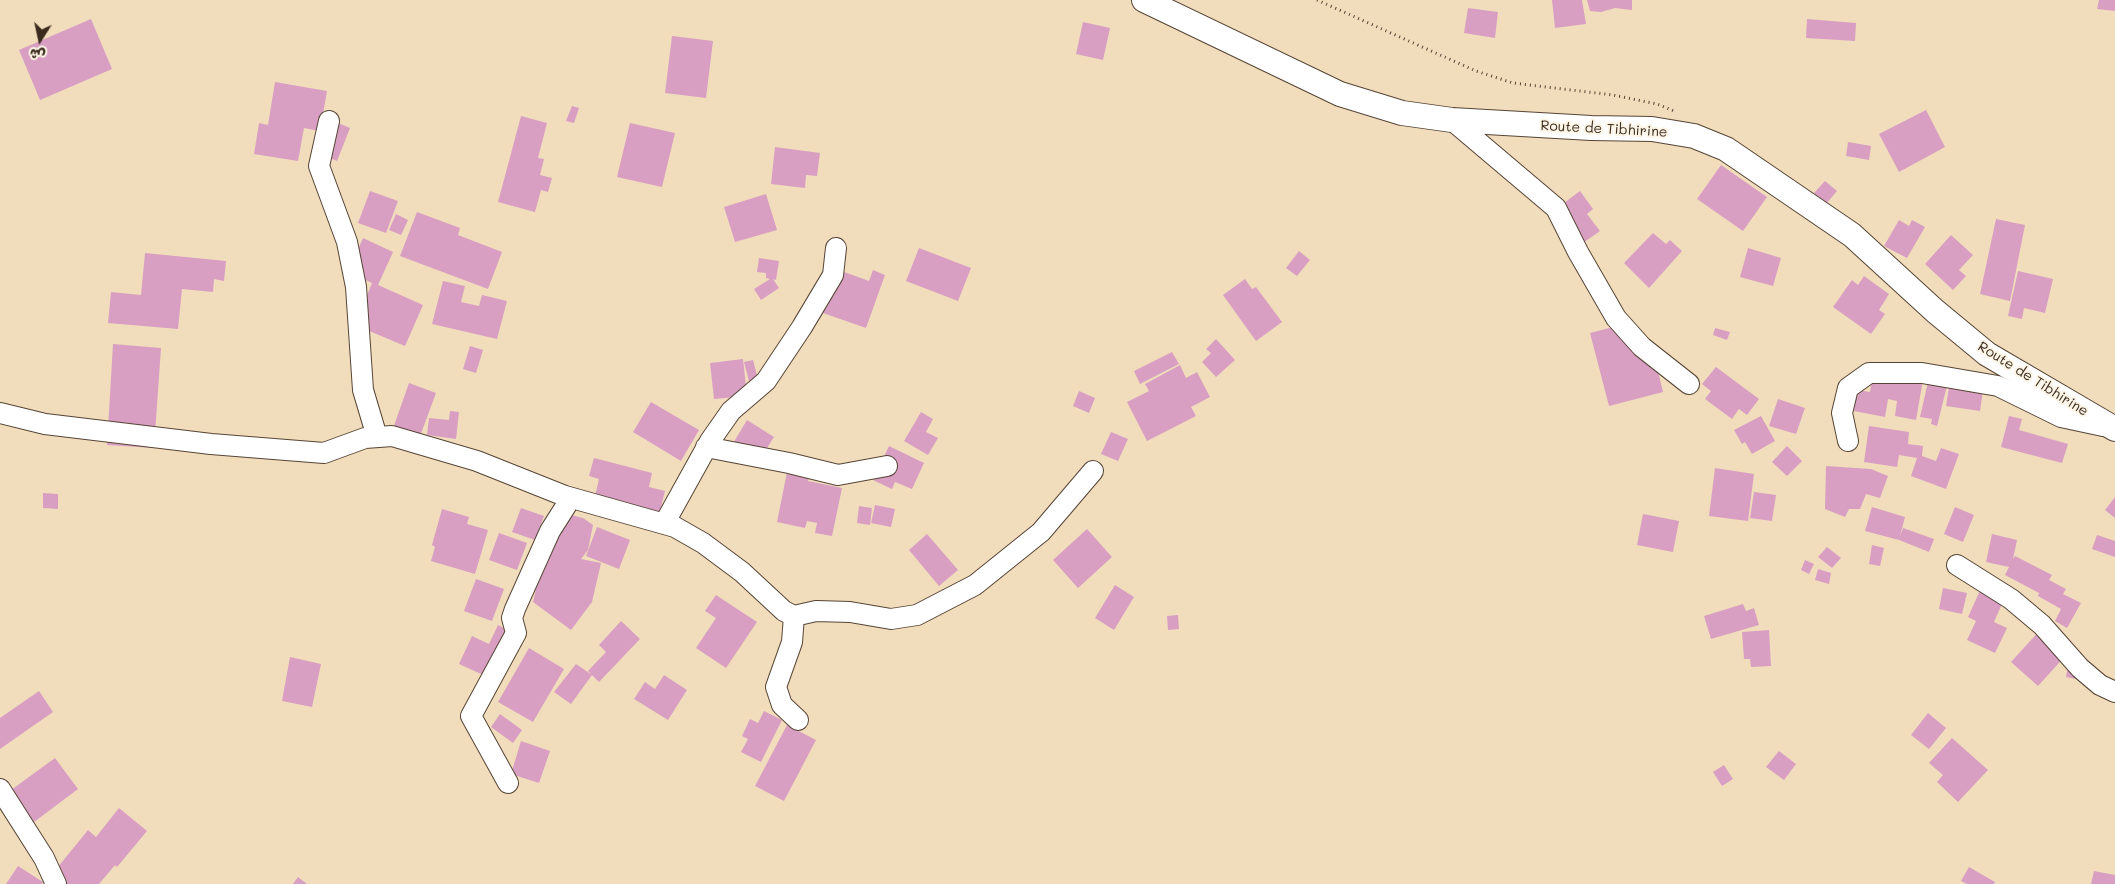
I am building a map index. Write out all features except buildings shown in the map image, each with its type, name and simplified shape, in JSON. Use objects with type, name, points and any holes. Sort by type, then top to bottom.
[{"type":"street","name":"Route de Tibhirine","points":[[1144,0],[1340,94],[1402,114],[1452,120],[1591,128],[1652,129],[1694,136],[1726,149],[1852,235],[1935,311],[1987,354],[2114,428]]},
{"type":"street","points":[[1452,120],[1556,208],[1578,252],[1616,318],[1642,347],[1689,384]]},
{"type":"street","points":[[329,121],[319,166],[347,242],[356,287],[363,390],[377,437]]},
{"type":"street","points":[[664,524],[706,447],[731,411],[766,381],[802,327],[833,275],[836,248]]},
{"type":"street","points":[[1848,440],[1842,413],[1848,388],[1869,373],[1922,373],[1998,386],[2061,417],[2114,428]]},
{"type":"street","points":[[0,413],[45,424],[211,444],[324,453],[365,438],[392,436],[477,461],[571,498],[675,527],[703,543],[742,572],[784,611],[794,616],[816,611],[850,612],[891,619],[917,615],[975,585],[1041,532],[1093,472]]},
{"type":"street","points":[[706,447],[789,463],[838,475],[887,466]]},
{"type":"street","points":[[508,783],[470,716],[516,633],[512,618],[515,609],[550,531],[571,498]]},
{"type":"street","points":[[1957,566],[2011,599],[2042,624],[2080,668],[2100,685],[2115,692]]},
{"type":"street","points":[[794,616],[792,642],[776,687],[782,705],[798,720]]},
{"type":"street","points":[[0,789],[44,858],[56,884]]},
{"type":"path","points":[[1317,0],[1476,72],[1513,83],[1612,95],[1657,104],[1682,114]]}]
